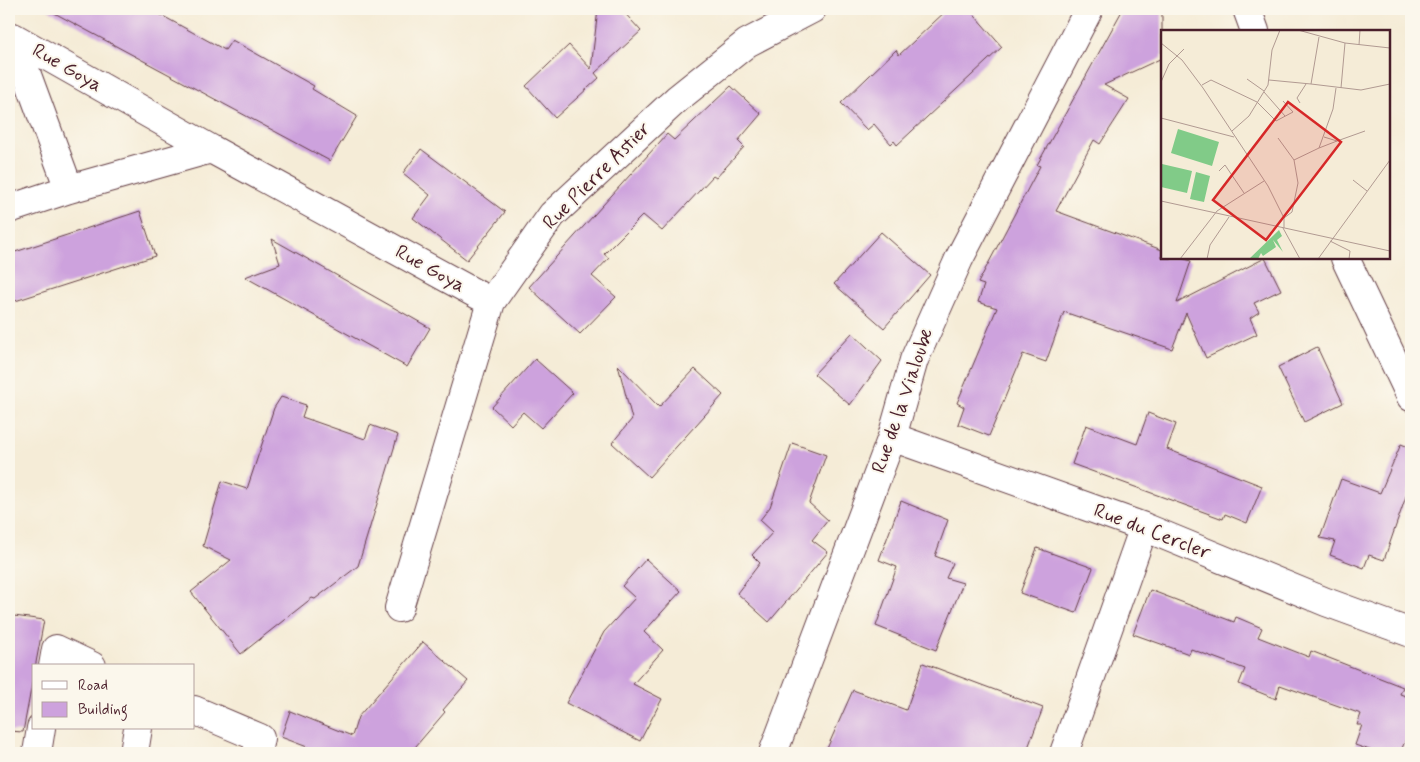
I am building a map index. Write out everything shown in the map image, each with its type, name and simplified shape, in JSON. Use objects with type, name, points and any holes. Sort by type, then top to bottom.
[{"type":"street","name":"Rue Pierre Astier","points":[[398,608],[491,302],[552,216],[677,98],[747,43],[812,9]]},
{"type":"street","name":"Rue de la Vialoube","points":[[773,753],[892,437],[914,360],[959,259],[1089,9]]},
{"type":"street","points":[[1247,9],[1255,30]]},
{"type":"street","name":"Rue Goya","points":[[11,36],[211,149],[491,302]]},
{"type":"street","name":"Rue Goya","points":[[11,36],[69,189]]},
{"type":"street","points":[[9,209],[69,189],[211,149]]},
{"type":"street","points":[[1344,259],[1411,397]]},
{"type":"street","name":"Rue du Cercler","points":[[892,437],[1144,527],[1326,602],[1411,633]]},
{"type":"street","points":[[1064,753],[1144,527]]},
{"type":"street","points":[[53,664],[56,650],[88,664]]},
{"type":"street","points":[[195,711],[259,745]]},
{"type":"street","points":[[36,753],[41,730]]},
{"type":"street","points":[[134,753],[138,730]]},
{"type":"building","points":[[47,9],[150,9],[225,50],[232,40],[314,86],[312,89],[357,116],[330,161]]},
{"type":"building","points":[[598,9],[621,9],[641,31],[595,73],[599,78],[555,118],[526,86],[569,45],[591,69]]},
{"type":"building","points":[[948,9],[969,9],[1002,47],[897,145],[894,141],[891,144],[874,124],[867,130],[841,103],[896,50],[899,55]]},
{"type":"building","points":[[1123,9],[1162,9],[1161,58],[1104,85],[1129,99],[1100,144],[1094,140],[1056,211],[1161,250],[1161,259],[1185,259],[1191,261],[1177,303],[1266,259],[1281,290],[1254,303],[1259,312],[1250,318],[1257,334],[1206,358],[1186,313],[1172,349],[1064,312],[1046,362],[1023,354],[989,436],[958,424],[964,407],[957,403],[997,308],[978,302],[984,285],[978,283],[1040,166],[1037,165]]},
{"type":"building","points":[[731,86],[761,114],[738,141],[744,147],[716,178],[713,176],[662,231],[643,215],[604,254],[609,258],[592,276],[616,297],[580,334],[529,287],[667,134],[674,140]]},
{"type":"building","points":[[421,149],[505,212],[467,260],[413,218],[430,195],[403,173]]},
{"type":"building","points":[[140,211],[155,256],[9,303],[9,254]]},
{"type":"building","points":[[881,232],[930,275],[884,328],[834,284]]},
{"type":"building","points":[[272,239],[430,328],[407,367],[245,277],[280,264]]},
{"type":"building","points":[[852,333],[882,361],[850,405],[814,374]]},
{"type":"building","points":[[1317,347],[1343,403],[1304,422],[1278,367]]},
{"type":"building","points":[[535,359],[573,393],[541,428],[523,412],[511,425],[492,407]]},
{"type":"building","points":[[618,365],[659,407],[695,369],[723,395],[649,477],[612,443],[632,419]]},
{"type":"building","points":[[281,397],[306,405],[302,417],[365,439],[370,425],[398,435],[358,566],[315,599],[312,598],[241,654],[191,592],[231,560],[203,546],[222,481],[247,489],[274,408]]},
{"type":"building","points":[[1148,413],[1176,424],[1167,449],[1262,486],[1247,523],[1225,514],[1223,519],[1072,464],[1086,425],[1137,444]]},
{"type":"building","points":[[792,443],[826,455],[809,503],[828,520],[812,540],[828,552],[769,622],[737,593],[760,563],[752,555],[773,532],[760,520],[770,507]]},
{"type":"building","points":[[1401,444],[1411,448],[1411,482],[1384,560],[1369,555],[1364,568],[1330,555],[1335,541],[1320,538],[1341,479],[1380,493]]},
{"type":"building","points":[[901,501],[948,520],[935,556],[953,563],[946,578],[963,583],[936,650],[876,626],[897,567],[879,560]]},
{"type":"building","points":[[1037,548],[1093,568],[1076,613],[1020,593]]},
{"type":"building","points":[[646,559],[681,591],[644,632],[663,650],[633,684],[662,699],[640,741],[566,703],[604,632],[635,598],[622,586]]},
{"type":"building","points":[[1150,590],[1234,622],[1236,617],[1262,628],[1258,637],[1309,657],[1311,651],[1403,687],[1400,694],[1411,698],[1411,727],[1400,753],[1378,753],[1355,745],[1362,725],[1357,725],[1361,714],[1280,685],[1276,699],[1239,684],[1245,669],[1191,649],[1189,654],[1133,634]]},
{"type":"building","points":[[14,616],[44,620],[36,664],[32,664],[32,684],[23,732],[9,731],[9,644]]},
{"type":"building","points":[[423,642],[468,681],[443,710],[445,712],[410,753],[323,753],[281,737],[290,711],[352,736],[358,717]]},
{"type":"building","points":[[923,663],[1043,708],[1026,753],[825,753],[853,690],[906,710]]}]
